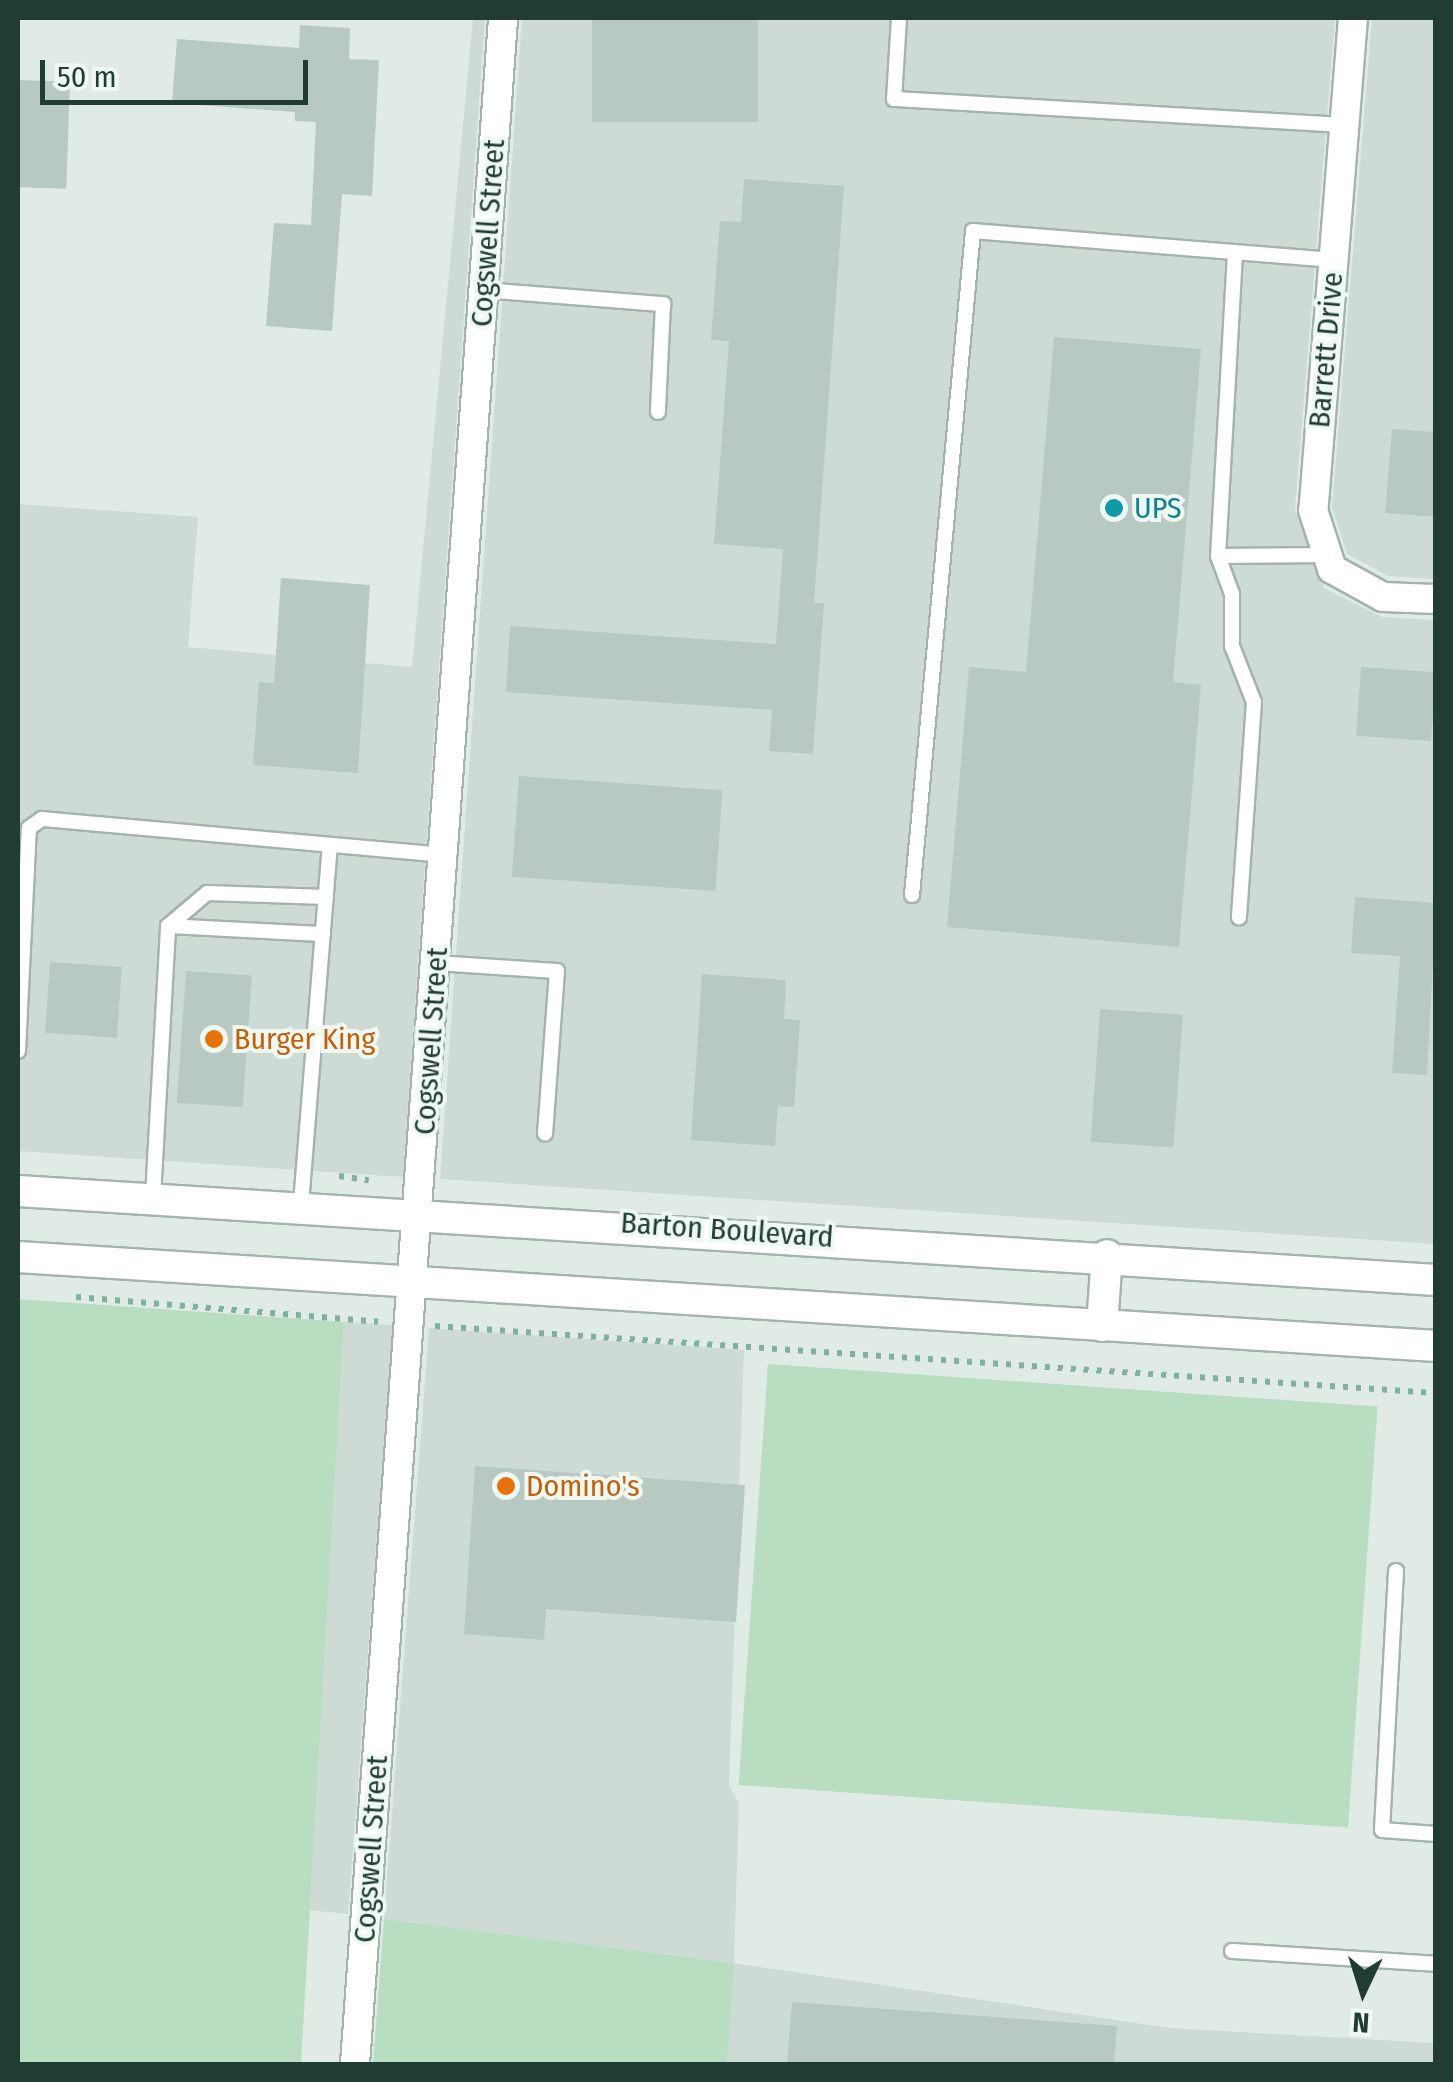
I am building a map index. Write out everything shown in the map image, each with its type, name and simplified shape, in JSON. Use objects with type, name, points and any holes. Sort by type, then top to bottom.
[{"type":"main road","name":"Barton Boulevard","points":[[18,1191],[419,1210],[1436,1280]]},
{"type":"main road","points":[[1102,1326],[1107,1255]]},
{"type":"main road","points":[[18,1257],[414,1286],[1436,1346]]},
{"type":"street","name":"Cogswell Street","points":[[355,2064],[504,18]]},
{"type":"street","name":"Barrett Drive","points":[[1328,555],[1313,510],[1353,18]]},
{"type":"street","points":[[1328,555],[1332,569],[1383,596],[1436,599]]},
{"type":"lane","points":[[899,18],[894,99],[1344,124]]},
{"type":"lane","points":[[912,894],[973,231],[1334,260]]},
{"type":"lane","points":[[1234,253],[1218,556],[1232,594],[1232,646],[1254,702],[1239,917]]},
{"type":"lane","points":[[484,290],[663,304],[658,412]]},
{"type":"lane","points":[[1218,556],[1328,555]]},
{"type":"lane","points":[[18,1050],[30,828],[42,819],[444,855]]},
{"type":"lane","points":[[301,1204],[330,845]]},
{"type":"lane","points":[[153,1197],[168,926],[207,894],[326,897]]},
{"type":"lane","points":[[168,926],[323,934]]},
{"type":"lane","points":[[436,964],[557,972],[545,1134]]},
{"type":"lane","points":[[1396,1571],[1382,1830],[1436,1834]]},
{"type":"lane","points":[[1232,1951],[1436,1964]]},
{"type":"path","points":[[55,1294],[411,1324],[1436,1393]]},
{"type":"shaded area","points":[[473,18],[485,18],[403,1177],[18,1151],[18,504],[198,517],[188,647],[412,667]]},
{"type":"shaded area","points":[[522,18],[1335,18],[1295,509],[1324,588],[1382,617],[1435,620],[1435,1244],[440,1179]]},
{"type":"shaded area","points":[[1372,18],[1435,18],[1435,579],[1388,576],[1347,554],[1332,507]]},
{"type":"shaded area","points":[[344,1322],[393,1325],[348,1914],[310,1910]]},
{"type":"shaded area","points":[[429,1328],[744,1350],[729,1785],[739,1803],[734,1963],[1170,2028],[1435,2043],[1435,2064],[727,2064],[733,1963],[384,1919]]},
{"type":"green space","points":[[18,1299],[344,1322],[301,2064],[18,2064]]},
{"type":"green space","points":[[768,1364],[1378,1407],[1348,1828],[739,1785]]},
{"type":"green space","points":[[384,1919],[734,1963],[727,2064],[373,2064]]},
{"type":"building","points":[[592,18],[758,18],[758,122],[592,122]]},
{"type":"building","points":[[300,25],[350,28],[349,59],[379,60],[372,196],[342,194],[332,331],[266,326],[274,223],[311,225],[316,122],[295,121],[295,112],[172,103],[177,39],[299,48]]},
{"type":"building","points":[[18,80],[70,82],[66,189],[18,187]]},
{"type":"building","points":[[744,179],[844,186],[814,603],[824,603],[813,754],[769,751],[772,710],[506,692],[510,626],[776,644],[783,549],[714,544],[729,341],[711,340],[720,221],[741,222]]},
{"type":"building","name":"UPS","points":[[1054,337],[1201,349],[1173,682],[1201,685],[1179,947],[947,927],[969,667],[1026,672]]},
{"type":"building","points":[[1392,429],[1436,432],[1436,517],[1385,513]]},
{"type":"building","points":[[281,578],[370,585],[358,773],[253,765],[259,682],[274,683]]},
{"type":"building","points":[[1361,667],[1436,672],[1431,741],[1356,736]]},
{"type":"building","points":[[519,776],[723,790],[715,891],[512,877]]},
{"type":"building","points":[[1355,897],[1436,903],[1427,1075],[1392,1073],[1400,956],[1351,953]]},
{"type":"building","points":[[50,962],[122,967],[117,1038],[45,1033]]},
{"type":"building","name":"Burger King","points":[[186,971],[252,976],[243,1107],[177,1103]]},
{"type":"building","points":[[702,974],[786,980],[784,1019],[800,1020],[794,1107],[778,1106],[775,1146],[691,1140]]},
{"type":"building","points":[[1100,1009],[1183,1015],[1174,1147],[1091,1142]]},
{"type":"building","points":[[475,1466],[745,1485],[736,1622],[546,1609],[544,1640],[464,1634]]},
{"type":"building","points":[[792,2002],[1117,2026],[1114,2064],[787,2064]]},
{"type":"place","name":"UPS","points":[[1114,508]]},
{"type":"place","name":"Burger King","points":[[214,1039]]},
{"type":"place","name":"Domino's","points":[[506,1486]]}]
